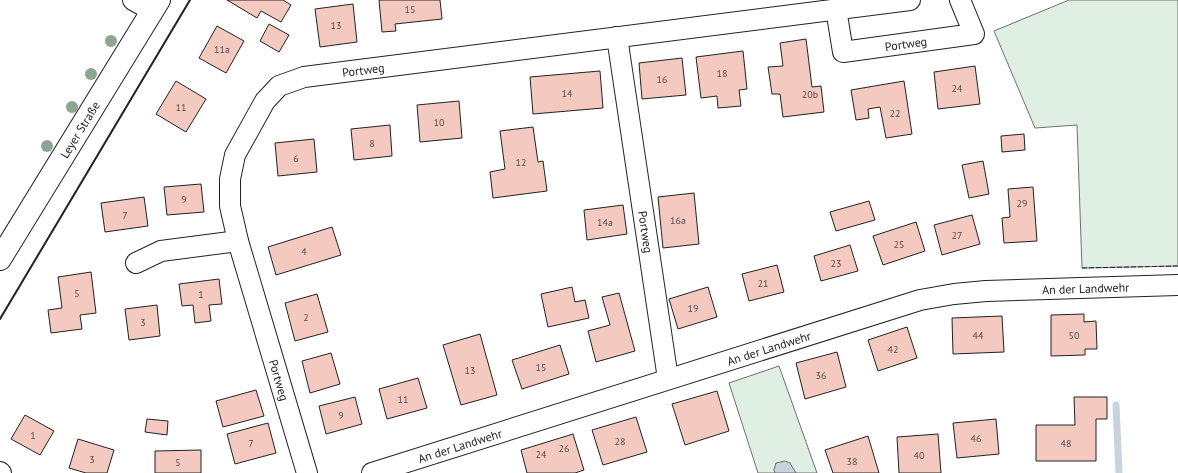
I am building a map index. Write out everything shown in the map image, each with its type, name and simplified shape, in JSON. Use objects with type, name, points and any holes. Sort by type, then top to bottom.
[{"type":"street","points":[[134,0],[156,6]]},
{"type":"street","name":"Portweg","points":[[307,473],[238,241],[230,206],[230,179],[235,155],[265,100],[279,86],[304,77],[910,0]]},
{"type":"street","name":"Portweg","points":[[836,9],[843,52],[974,34],[960,0]]},
{"type":"street","name":"Leyer Straße","points":[[0,259],[156,6]]},
{"type":"street","name":"Portweg","points":[[616,37],[668,379]]},
{"type":"street","points":[[136,263],[161,251],[238,241]]},
{"type":"street","name":"An der Landwehr","points":[[372,473],[397,469],[668,379],[920,300],[954,294],[1021,290],[1178,285]]},
{"type":"green space","points":[[1069,0],[1178,0],[1178,266],[1082,268],[1077,125],[1035,128],[994,31]]},
{"type":"green space","points":[[779,366],[817,473],[758,473],[729,383]]},
{"type":"shaded area","points":[[785,461],[790,463],[796,473],[775,473],[774,470],[776,463]]},
{"type":"building","points":[[227,0],[283,0],[291,5],[281,22],[261,11],[257,18]]},
{"type":"building","points":[[379,0],[440,0],[442,19],[395,24],[396,31],[382,32]]},
{"type":"building","points":[[353,4],[357,42],[320,47],[315,9]]},
{"type":"building","points":[[269,24],[289,35],[279,52],[260,41]]},
{"type":"building","points":[[217,26],[244,41],[226,73],[199,58]]},
{"type":"building","points":[[806,39],[812,87],[821,86],[824,112],[783,117],[780,94],[772,94],[768,67],[783,66],[780,43]]},
{"type":"building","points":[[743,51],[747,89],[739,90],[741,106],[718,108],[717,96],[701,98],[696,57]]},
{"type":"building","points":[[682,58],[686,95],[642,99],[639,63]]},
{"type":"building","points":[[975,66],[980,104],[938,109],[934,72]]},
{"type":"building","points":[[600,71],[603,108],[533,114],[530,77]]},
{"type":"building","points":[[176,81],[206,99],[186,132],[156,114]]},
{"type":"building","points":[[904,81],[912,134],[886,138],[880,107],[868,109],[869,118],[856,120],[851,90]]},
{"type":"building","points":[[459,101],[462,138],[420,142],[417,105]]},
{"type":"building","points":[[390,125],[392,156],[354,160],[351,129]]},
{"type":"building","points":[[533,127],[538,162],[543,161],[547,191],[493,198],[490,172],[505,169],[500,131]]},
{"type":"building","points":[[1024,134],[1025,150],[1002,152],[1001,136]]},
{"type":"building","points":[[314,139],[317,172],[278,176],[275,143]]},
{"type":"building","points":[[983,161],[989,194],[969,198],[962,165]]},
{"type":"building","points":[[201,184],[204,212],[167,215],[164,187]]},
{"type":"building","points":[[1033,187],[1037,241],[1004,243],[1002,218],[1010,217],[1008,189]]},
{"type":"building","points":[[694,193],[699,244],[663,248],[658,197]]},
{"type":"building","points":[[144,197],[148,226],[105,232],[101,203]]},
{"type":"building","points":[[869,201],[875,220],[836,231],[830,212]]},
{"type":"building","points":[[623,205],[627,234],[587,240],[584,210]]},
{"type":"building","points":[[972,215],[980,244],[942,255],[934,225]]},
{"type":"building","points":[[916,222],[925,251],[883,265],[873,236]]},
{"type":"building","points":[[332,227],[341,255],[276,275],[268,247]]},
{"type":"building","points":[[850,245],[858,271],[821,281],[814,256]]},
{"type":"building","points":[[777,265],[784,292],[749,301],[742,274]]},
{"type":"building","points":[[91,272],[96,313],[80,315],[82,329],[51,333],[48,310],[62,308],[58,277]]},
{"type":"building","points":[[219,279],[222,304],[209,305],[211,321],[195,323],[193,305],[182,306],[179,284]]},
{"type":"building","points":[[572,287],[575,302],[585,300],[589,318],[548,327],[541,294]]},
{"type":"building","points":[[708,287],[717,317],[678,329],[669,299]]},
{"type":"building","points":[[619,293],[635,351],[596,362],[588,331],[610,325],[602,297]]},
{"type":"building","points":[[317,294],[328,332],[295,341],[285,303]]},
{"type":"building","points":[[157,305],[160,336],[129,340],[125,309]]},
{"type":"building","points":[[1084,314],[1084,322],[1096,321],[1097,349],[1085,349],[1085,355],[1051,356],[1051,315]]},
{"type":"building","points":[[1002,316],[1004,352],[953,354],[952,318]]},
{"type":"building","points":[[907,327],[917,358],[878,371],[868,340]]},
{"type":"building","points":[[480,334],[497,395],[461,405],[443,345]]},
{"type":"building","points":[[560,345],[569,374],[522,389],[512,360]]},
{"type":"building","points":[[837,352],[846,387],[805,399],[796,363]]},
{"type":"building","points":[[331,353],[340,384],[310,393],[302,361]]},
{"type":"building","points":[[418,378],[427,408],[387,419],[379,389]]},
{"type":"building","points":[[256,390],[264,416],[223,427],[216,401]]},
{"type":"building","points":[[717,391],[729,431],[685,445],[672,404]]},
{"type":"building","points":[[355,397],[362,424],[326,434],[319,406]]},
{"type":"building","points":[[1074,397],[1107,397],[1107,419],[1096,419],[1096,461],[1036,461],[1036,425],[1075,425]]},
{"type":"building","points":[[25,415],[54,431],[40,455],[11,439]]},
{"type":"building","points":[[636,417],[647,452],[603,465],[592,430]]},
{"type":"building","points":[[147,419],[168,421],[167,435],[145,432]]},
{"type":"building","points":[[996,419],[999,454],[957,458],[953,423]]},
{"type":"building","points":[[268,423],[276,453],[235,464],[227,434]]},
{"type":"building","points":[[573,434],[584,470],[575,473],[527,473],[521,450]]},
{"type":"building","points":[[938,434],[941,473],[899,473],[897,437]]},
{"type":"building","points":[[868,436],[879,473],[833,473],[825,450]]},
{"type":"building","points":[[78,439],[114,450],[107,473],[86,473],[69,468]]},
{"type":"building","points":[[201,450],[201,473],[155,473],[155,451]]},
{"type":"waterway","points":[[1116,405],[1119,473]]},
{"type":"fence","points":[[1082,268],[1178,266]]},
{"type":"wall","points":[[0,319],[190,0]]}]
